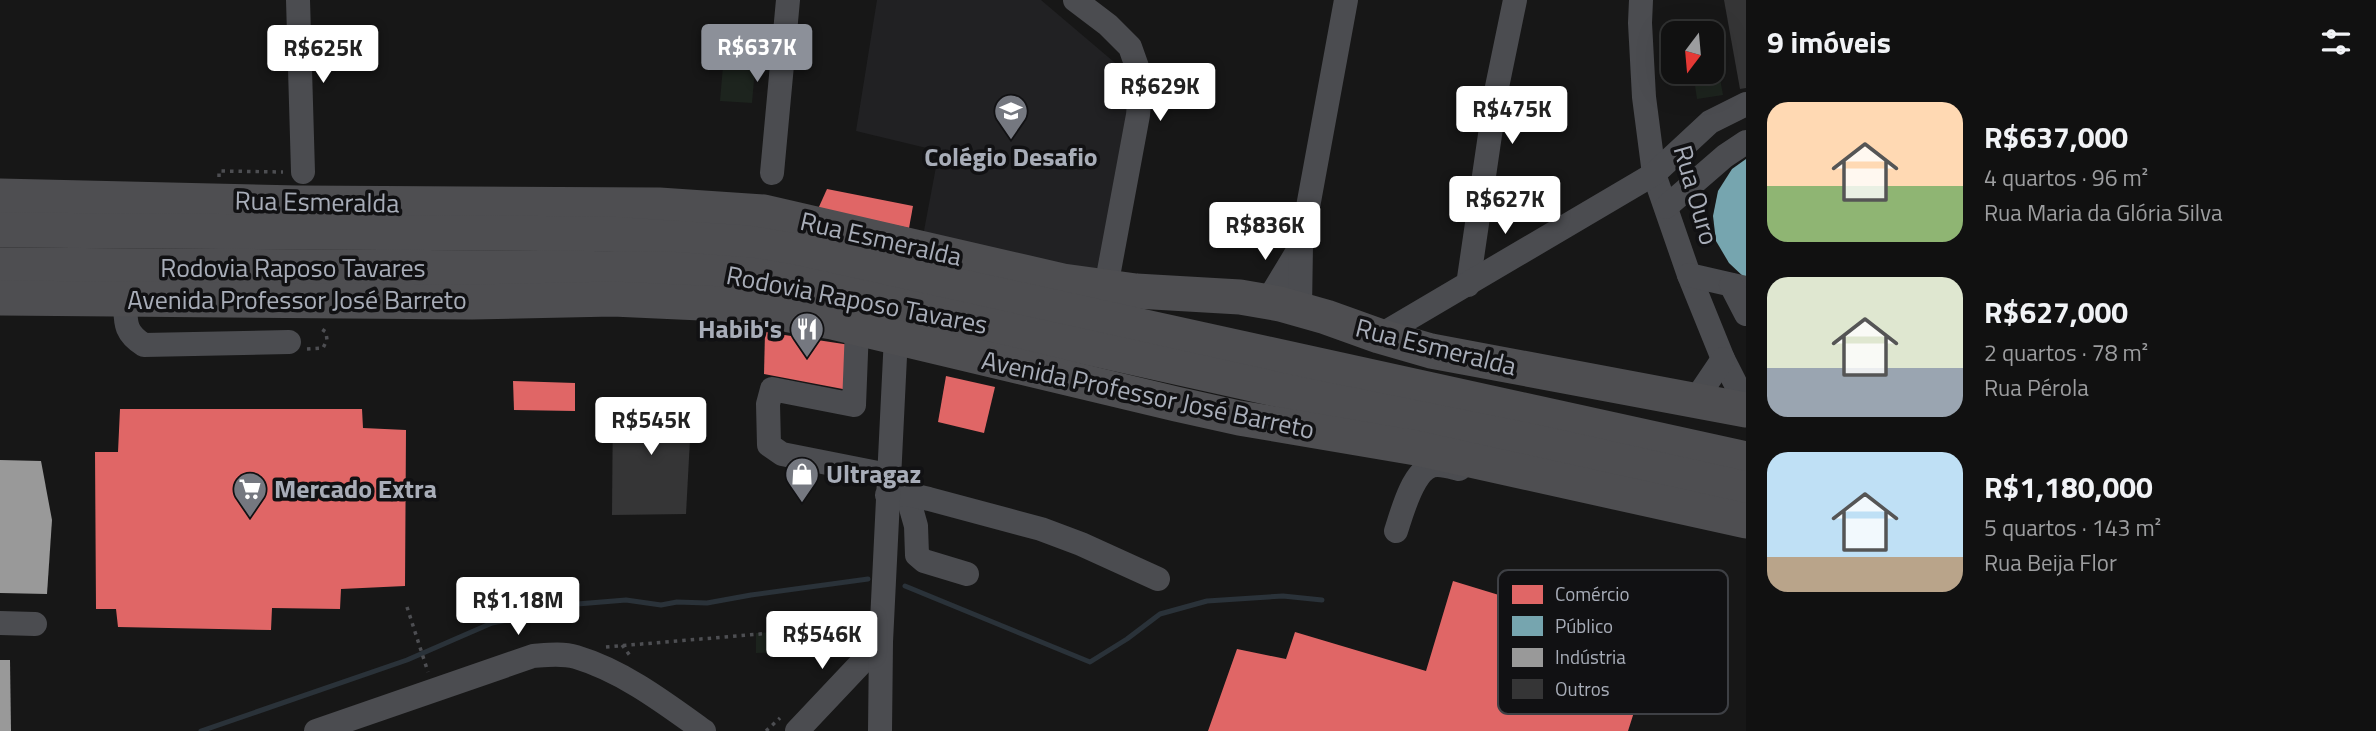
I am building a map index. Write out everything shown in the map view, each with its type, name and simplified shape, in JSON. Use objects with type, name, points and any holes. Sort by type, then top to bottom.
[{"type":"highway","name":"Rua Esmeralda","points":[[0,196],[285,202],[659,205],[764,212],[1063,281],[1136,291],[1240,297],[1284,306],[1431,351],[1746,410]]},
{"type":"highway","name":"Rodovia Raposo Tavares","points":[[0,230],[608,234],[748,243],[813,254],[1532,427]]},
{"type":"highway","name":"Rodovia Raposo Tavares","points":[[0,265],[668,269],[751,275],[806,284],[1298,394],[1532,427]]},
{"type":"highway","name":"Avenida Professor José Barreto","points":[[0,298],[662,301],[723,304],[895,336],[1013,367],[1226,415],[1416,448],[1746,521]]},
{"type":"highway","points":[[895,336],[984,341],[1118,365],[1418,428],[1494,441],[1532,427],[1746,459]]},
{"type":"highway","points":[[1532,427],[1746,489]]},
{"type":"street","points":[[279,0],[298,0],[303,172]]},
{"type":"street","points":[[772,173],[788,0]]},
{"type":"street","points":[[1075,0],[1108,25],[1129,47],[1141,78],[1139,115],[1107,287]]},
{"type":"street","points":[[1468,285],[1497,88],[1515,0]]},
{"type":"street","name":"Rua Ouro","points":[[1641,0],[1644,97],[1654,174],[1689,275],[1723,359],[1746,404]]},
{"type":"street","points":[[1284,306],[1301,245],[1343,2]]},
{"type":"street","points":[[1379,336],[1654,174],[1710,122],[1746,104]]},
{"type":"street","points":[[1665,207],[1725,156],[1746,142]]},
{"type":"street","points":[[1689,275],[1739,286],[1746,314]]},
{"type":"street","points":[[125,300],[126,328],[134,339],[144,345],[296,346]]},
{"type":"street","points":[[857,328],[855,405],[772,389],[768,404],[769,445],[782,454],[1041,529],[1158,579]]},
{"type":"street","points":[[880,731],[870,641],[894,488],[895,336]]},
{"type":"street","points":[[1694,402],[1723,359]]},
{"type":"street","points":[[1411,452],[1746,533]]},
{"type":"street","points":[[1396,531],[1417,478],[1427,468],[1438,465],[1465,470]]},
{"type":"street","points":[[894,488],[916,526],[916,555]]},
{"type":"street","points":[[885,552],[916,555],[924,561],[967,574]]},
{"type":"street","points":[[0,623],[35,624]]},
{"type":"street","points":[[791,722],[870,641]]},
{"type":"street","points":[[316,731],[533,656],[556,654],[576,657],[626,680],[704,731]]},
{"type":"path","points":[[296,346],[323,348],[327,340],[326,332],[321,328],[309,327]]},
{"type":"path","points":[[407,607],[429,676]]},
{"type":"path","points":[[622,645],[855,626],[870,641]]},
{"type":"path","points":[[766,731],[791,722]]},
{"type":"shaded area","name":"Colégio Desafio","points":[[877,0],[1041,0],[1134,79],[1101,274],[923,236],[939,151],[856,131]]},
{"type":"shaded area","points":[[725,42],[757,45],[752,103],[720,101]]},
{"type":"shaded area","points":[[1695,84],[1721,84],[1723,95],[1697,99]]},
{"type":"shaded area","points":[[822,630],[823,650],[756,653],[756,633]]},
{"type":"building: Comércio","points":[[827,189],[913,206],[909,228],[818,209]]},
{"type":"building: Comércio","name":"Habib's","points":[[765,332],[850,345],[848,390],[764,374]]},
{"type":"building: Comércio","points":[[946,376],[995,387],[984,433],[938,422]]},
{"type":"building: Comércio","points":[[513,381],[575,383],[575,411],[514,410]]},
{"type":"building: Comércio","name":"Mercado Extra","points":[[120,409],[362,409],[363,428],[406,430],[405,586],[341,589],[340,609],[272,608],[271,630],[118,627],[116,609],[96,609],[95,452],[118,452]]},
{"type":"building: Comércio","points":[[1453,581],[1498,595],[1498,714],[1633,714],[1628,731],[1208,731],[1237,649],[1286,659],[1295,632],[1426,671]]},
{"type":"building: Público","points":[[1746,159],[1746,279],[1729,263],[1716,241],[1713,216],[1718,191],[1732,169]]},
{"type":"building: Indústria","points":[[0,460],[41,461],[52,520],[47,594],[0,593]]},
{"type":"building: Indústria","points":[[0,660],[10,660],[11,731],[0,731]]},
{"type":"building: Outros","points":[[1724,0],[1746,0],[1746,88],[1740,89]]},
{"type":"building: Outros","points":[[613,399],[692,402],[686,514],[612,515]]},
{"type":"waterway","points":[[201,731],[407,660],[492,623],[544,613],[565,605],[626,600],[661,605],[677,602],[707,603],[868,579]]},
{"type":"waterway","points":[[905,586],[1090,662],[1160,614],[1207,601],[1283,596],[1322,600]]},
{"type":"place","name":"Colégio Desafio","points":[[1011,141]]},
{"type":"place","name":"Habib's","points":[[807,359]]},
{"type":"place","name":"Ultragaz","points":[[802,504]]},
{"type":"place","name":"Mercado Extra","points":[[250,519]]}]
